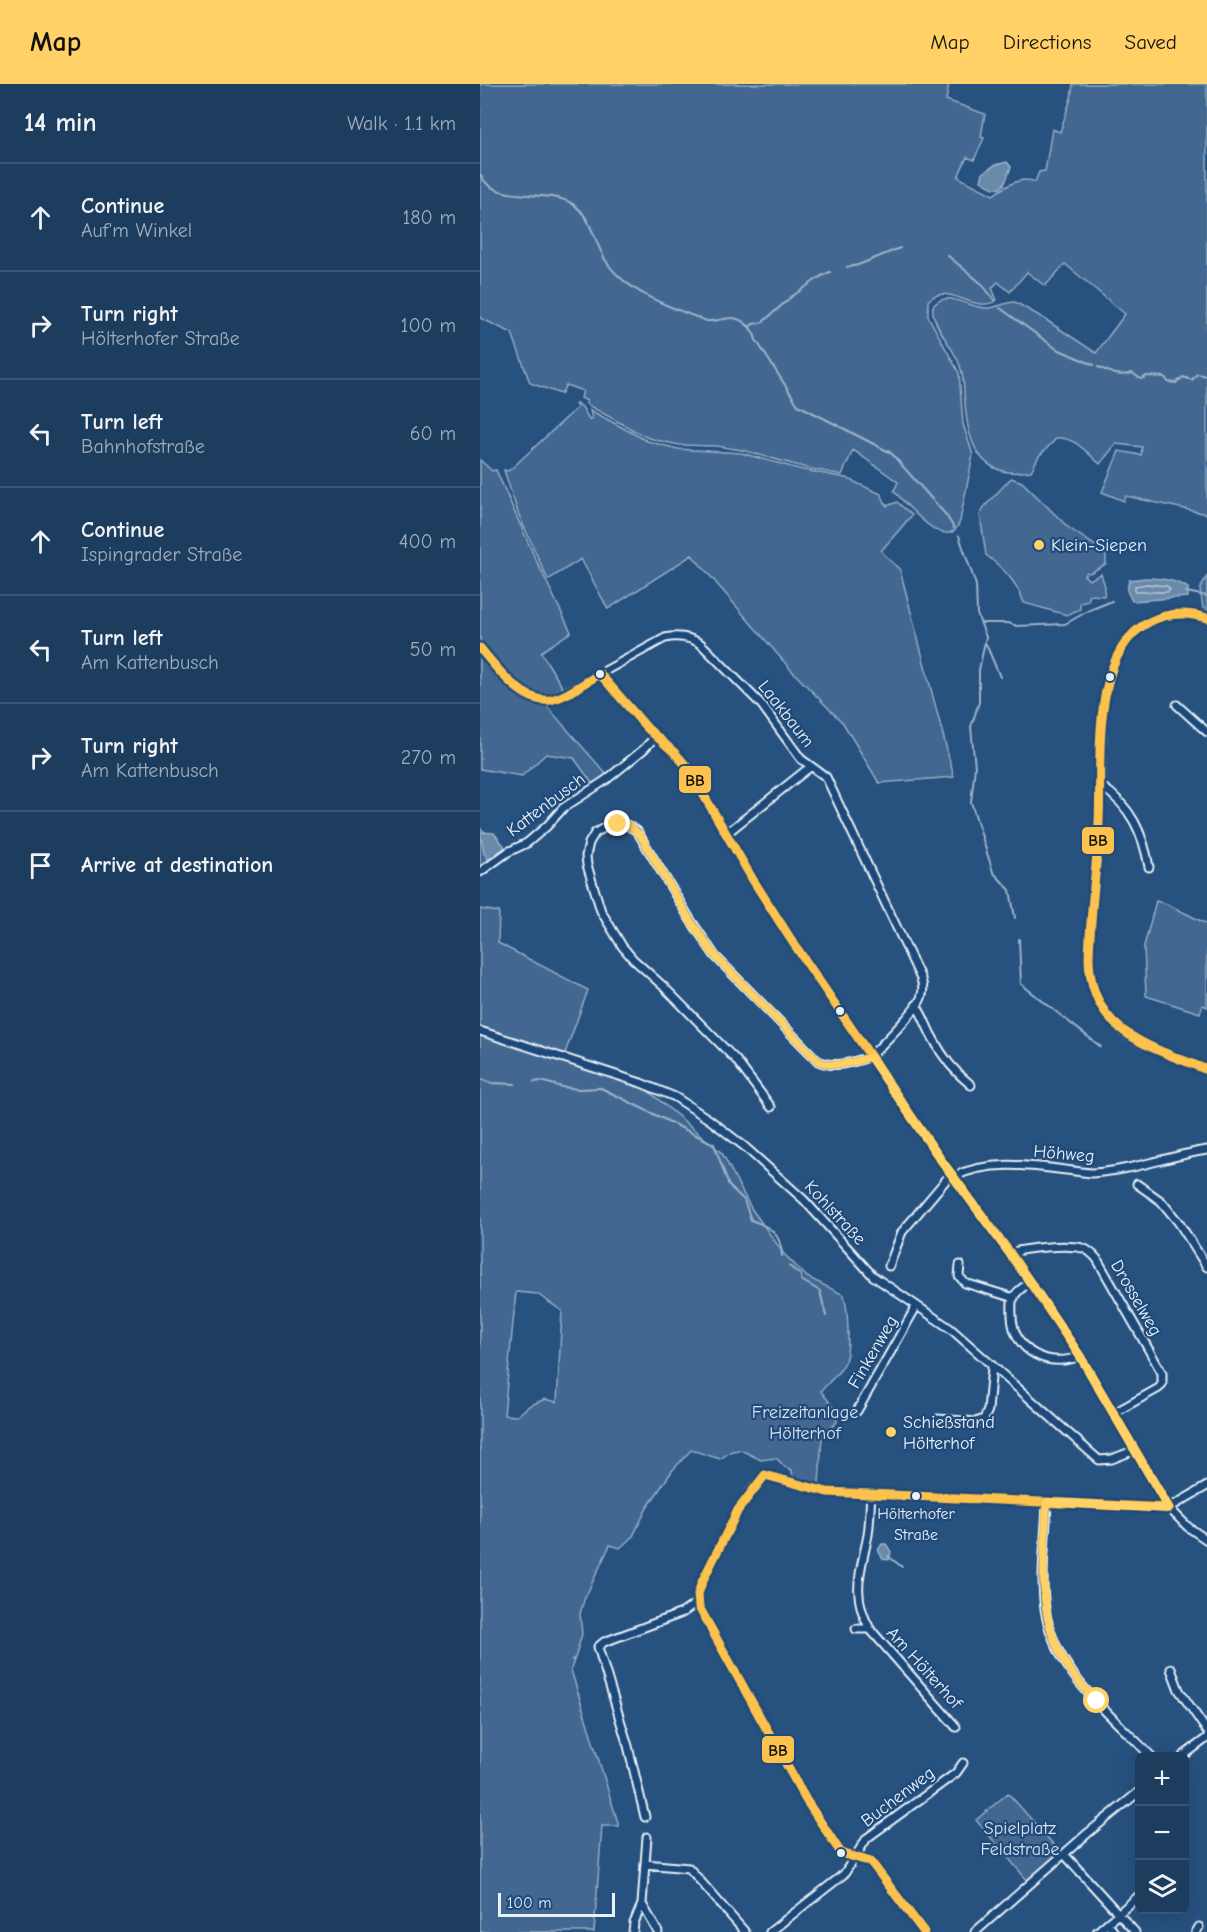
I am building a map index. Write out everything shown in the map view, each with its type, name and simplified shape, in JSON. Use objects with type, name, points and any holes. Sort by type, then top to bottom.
[{"type":"street","points":[[1207,618],[1181,613],[1155,619],[1131,634],[1112,668],[1108,688],[1089,949],[1091,979],[1110,1018],[1136,1040],[1155,1051],[1207,1070]]},
{"type":"street","name":"Laakbaum","points":[[480,648],[508,679],[530,696],[540,700],[552,700],[665,638],[682,637],[701,644],[746,687],[778,726],[793,749],[810,767],[826,777],[921,979],[924,989],[916,1005]]},
{"type":"street","points":[[600,674],[688,768],[771,909],[870,1057],[952,1175],[1010,1253],[1080,1356],[1169,1509],[1188,1527],[1207,1540]]},
{"type":"street","points":[[1177,705],[1207,732]]},
{"type":"street","name":"Kattenbusch","points":[[480,872],[508,852],[527,843],[563,808],[606,780],[656,736]]},
{"type":"street","points":[[727,833],[810,767]]},
{"type":"street","points":[[1101,786],[1115,795],[1133,818],[1142,835],[1149,867]]},
{"type":"street","points":[[771,1107],[736,1060],[633,959],[606,920],[594,895],[586,856],[591,838],[604,827],[614,824],[623,825],[637,831],[690,920],[715,956],[818,1061],[843,1065],[870,1057],[916,1005],[944,1056],[960,1076],[971,1085]]},
{"type":"street","name":"Kohlstraße","points":[[480,1031],[641,1083],[675,1098],[745,1147],[819,1215],[873,1275],[951,1329],[1099,1460],[1112,1459],[1135,1450]]},
{"type":"street","name":"Höhweg","points":[[952,1175],[983,1167],[1024,1166],[1103,1173],[1174,1155],[1207,1150]]},
{"type":"street","points":[[889,1266],[895,1246],[903,1232],[952,1175]]},
{"type":"street","points":[[1137,1184],[1161,1201],[1179,1222],[1207,1267]]},
{"type":"street","name":"Drosselweg","points":[[1010,1253],[1021,1250],[1080,1247],[1092,1252],[1097,1259],[1162,1373],[1162,1384],[1159,1388],[1114,1413]]},
{"type":"street","points":[[960,1265],[959,1276],[965,1283],[1014,1298]]},
{"type":"street","points":[[1030,1282],[1020,1289],[1012,1304],[1013,1328],[1020,1342],[1042,1358],[1060,1361],[1080,1356]]},
{"type":"street","name":"Finkenweg","points":[[857,1412],[916,1306]]},
{"type":"street","points":[[938,1419],[976,1422],[984,1419],[988,1410],[992,1367]]},
{"type":"street","points":[[924,1932],[871,1862],[841,1853],[806,1800],[698,1602],[699,1588],[713,1559],[756,1482],[765,1475],[817,1490],[1169,1509],[1207,1486]]},
{"type":"street","name":"Am Hölterhof","points":[[871,1493],[869,1526],[858,1583],[861,1611],[870,1629],[956,1726]]},
{"type":"street","points":[[1047,1502],[1044,1595],[1047,1621],[1054,1642],[1081,1686],[1146,1752]]},
{"type":"street","points":[[645,1817],[628,1746],[598,1647],[604,1642],[682,1613],[698,1602]]},
{"type":"street","name":"Am Hölterhof","points":[[856,1629],[870,1629]]},
{"type":"street","points":[[1171,1669],[1179,1690],[1207,1731]]},
{"type":"street","points":[[1188,1752],[1207,1738]]},
{"type":"street","name":"Buchenweg","points":[[770,1932],[844,1874],[867,1838],[956,1773],[963,1763]]},
{"type":"street","points":[[975,1932],[1135,1795]]},
{"type":"street","points":[[633,1932],[634,1923],[642,1904],[647,1837]]},
{"type":"street","points":[[1064,1854],[1135,1932]]},
{"type":"street","points":[[645,1864],[689,1868],[746,1932]]},
{"type":"street","points":[[1096,1932],[1135,1898]]},
{"type":"street","points":[[642,1904],[658,1932]]},
{"type":"street","points":[[1107,1923],[1114,1932]]},
{"type":"green space","points":[[480,84],[949,84],[946,100],[985,114],[981,137],[984,138],[974,160],[967,157],[958,177],[993,195],[1019,181],[1035,182],[1039,172],[1045,171],[1052,129],[1060,132],[1073,84],[1207,84],[1207,514],[1126,496],[1124,501],[1102,492],[1119,451],[1141,455],[1142,447],[1116,444],[1100,464],[1075,443],[1057,438],[1039,456],[1031,471],[1008,472],[996,469],[987,463],[974,447],[966,415],[961,368],[935,320],[933,306],[945,299],[987,308],[1015,302],[1096,353],[1125,314],[1065,264],[1045,286],[1027,272],[1010,292],[998,282],[992,288],[997,300],[989,304],[971,302],[944,294],[928,301],[928,316],[959,373],[963,424],[973,455],[960,521],[954,531],[946,533],[927,524],[894,491],[898,482],[853,450],[842,475],[742,450],[716,446],[679,445],[646,437],[586,404],[587,401],[581,398],[583,391],[566,385],[561,394],[530,383],[512,333],[480,318]]},
{"type":"green space","points":[[577,403],[589,419],[592,419],[590,410],[647,441],[678,449],[741,453],[799,469],[846,478],[881,494],[887,506],[897,502],[912,515],[881,551],[900,570],[954,777],[879,783],[843,723],[792,671],[692,555],[608,609],[581,559],[548,580],[518,513],[504,470],[508,471],[513,467],[578,407],[575,405]]},
{"type":"green space","points":[[480,460],[492,471],[496,470],[571,632],[541,652],[564,690],[550,696],[533,695],[516,684],[480,646]]},
{"type":"green space","name":"Klein-Siepen","points":[[1011,478],[1022,482],[1069,528],[1106,553],[1106,564],[1084,575],[1089,580],[1101,574],[1105,586],[1104,596],[1090,595],[1088,601],[1080,603],[1080,609],[1067,615],[1024,603],[1009,576],[986,555],[980,515],[984,507]]},
{"type":"green space","points":[[1207,576],[1207,616],[1204,614],[1200,589]]},
{"type":"green space","points":[[480,650],[518,692],[544,703],[608,776],[594,786],[574,758],[546,754],[522,776],[480,769]]},
{"type":"green space","points":[[480,828],[507,849],[480,870]]},
{"type":"green space","points":[[1156,901],[1207,924],[1207,1007],[1203,1005],[1200,1013],[1146,996],[1144,946]]},
{"type":"green space","points":[[480,909],[499,912],[498,943],[588,990],[564,1056],[480,1031]]},
{"type":"green space","name":"Freizeitanlage Hölterhof","points":[[480,1032],[641,1085],[722,1153],[751,1208],[784,1254],[807,1277],[844,1295],[848,1331],[846,1360],[821,1391],[833,1407],[837,1422],[822,1436],[819,1484],[793,1478],[792,1470],[776,1458],[761,1460],[741,1450],[732,1451],[720,1459],[691,1450],[672,1471],[647,1508],[633,1536],[620,1548],[610,1545],[584,1600],[580,1614],[582,1634],[575,1658],[571,1660],[574,1660],[571,1670],[619,1826],[602,1826],[594,1932],[480,1932]],"holes":[[[516,1292],[537,1294],[562,1311],[557,1402],[545,1399],[529,1406],[517,1416],[504,1415]]]},
{"type":"green space","name":"Spielplatz Feldstraße","points":[[1008,1793],[1060,1852],[1027,1880],[976,1820]]},
{"type":"water","points":[[1007,162],[1011,167],[1001,188],[988,186],[981,181],[983,173],[995,165]]},
{"type":"water","points":[[1146,578],[1178,583],[1188,588],[1188,597],[1132,601],[1127,591],[1129,580]]},
{"type":"water","points":[[480,832],[494,833],[505,847],[489,860],[484,853]]},
{"type":"water","points":[[882,1544],[886,1544],[891,1552],[889,1560],[883,1559],[878,1550]]},
{"type":"waterway","points":[[480,174],[487,184],[496,190],[548,196],[571,203],[578,208],[588,222],[602,254],[614,272],[625,282],[651,298],[707,321],[732,318],[744,322],[753,332],[798,405],[891,453],[946,515],[954,528]]},
{"type":"waterway","points":[[847,267],[858,265],[900,248]]},
{"type":"waterway","points":[[947,255],[982,284],[994,300]]},
{"type":"waterway","points":[[748,325],[750,327],[763,322],[791,297],[830,272]]},
{"type":"waterway","points":[[1000,308],[1057,349],[1094,365]]},
{"type":"waterway","points":[[1098,367],[1119,375],[1132,373],[1141,379],[1147,376],[1165,377],[1168,382],[1176,383],[1183,377],[1192,380],[1197,374],[1207,376]]},
{"type":"waterway","points":[[959,536],[976,585],[977,614],[986,637],[979,670],[979,702],[971,727],[975,767],[971,802],[993,872],[1010,890],[1015,918]]},
{"type":"waterway","points":[[1186,592],[1207,596]]},
{"type":"waterway","points":[[982,623],[1008,623],[1017,626],[1065,624],[1112,601]]},
{"type":"waterway","points":[[986,644],[1000,677]]},
{"type":"waterway","points":[[1019,939],[1021,984],[1101,1047]]},
{"type":"waterway","points":[[480,1079],[491,1083],[515,1084]]},
{"type":"waterway","points":[[534,1082],[541,1081],[579,1089],[601,1088],[714,1144],[729,1186],[744,1200],[751,1220],[769,1228],[777,1236],[782,1256]]},
{"type":"waterway","points":[[789,1266],[801,1275],[801,1280],[820,1291],[826,1316]]},
{"type":"waterway","points":[[888,1556],[902,1567]]},
{"type":"transit line","name":"BB","points":[[1207,618],[1178,614],[1163,616],[1149,622],[1130,637],[1116,658],[1108,684],[1100,741],[1099,822],[1089,959],[1092,984],[1100,1005],[1112,1021],[1127,1034],[1145,1044],[1207,1070]]},
{"type":"transit line","name":"BB","points":[[480,648],[510,682],[540,700],[563,696],[600,674],[647,728],[688,768],[753,880],[790,938],[941,1160],[1010,1253],[1080,1356],[1169,1508]]},
{"type":"transit line","name":"BB","points":[[924,1932],[871,1862],[841,1853],[806,1800],[699,1607],[698,1594],[702,1582],[738,1510],[765,1475],[827,1492],[1169,1508]]},
{"type":"place","name":"Klein-Siepen","points":[[1039,545]]},
{"type":"place","name":"Schießstand Hölterhof","points":[[891,1432]]},
{"type":"place","name":"Hölterhofer Straße","points":[[916,1496]]},
{"type":"route","points":[[618,824],[630,826],[640,835],[690,920],[715,956],[818,1061],[824,1064],[843,1065],[870,1057],[941,1160],[1010,1253],[1080,1356],[1169,1509],[1047,1502],[1044,1607],[1047,1621],[1054,1642],[1073,1676],[1097,1701]]}]
